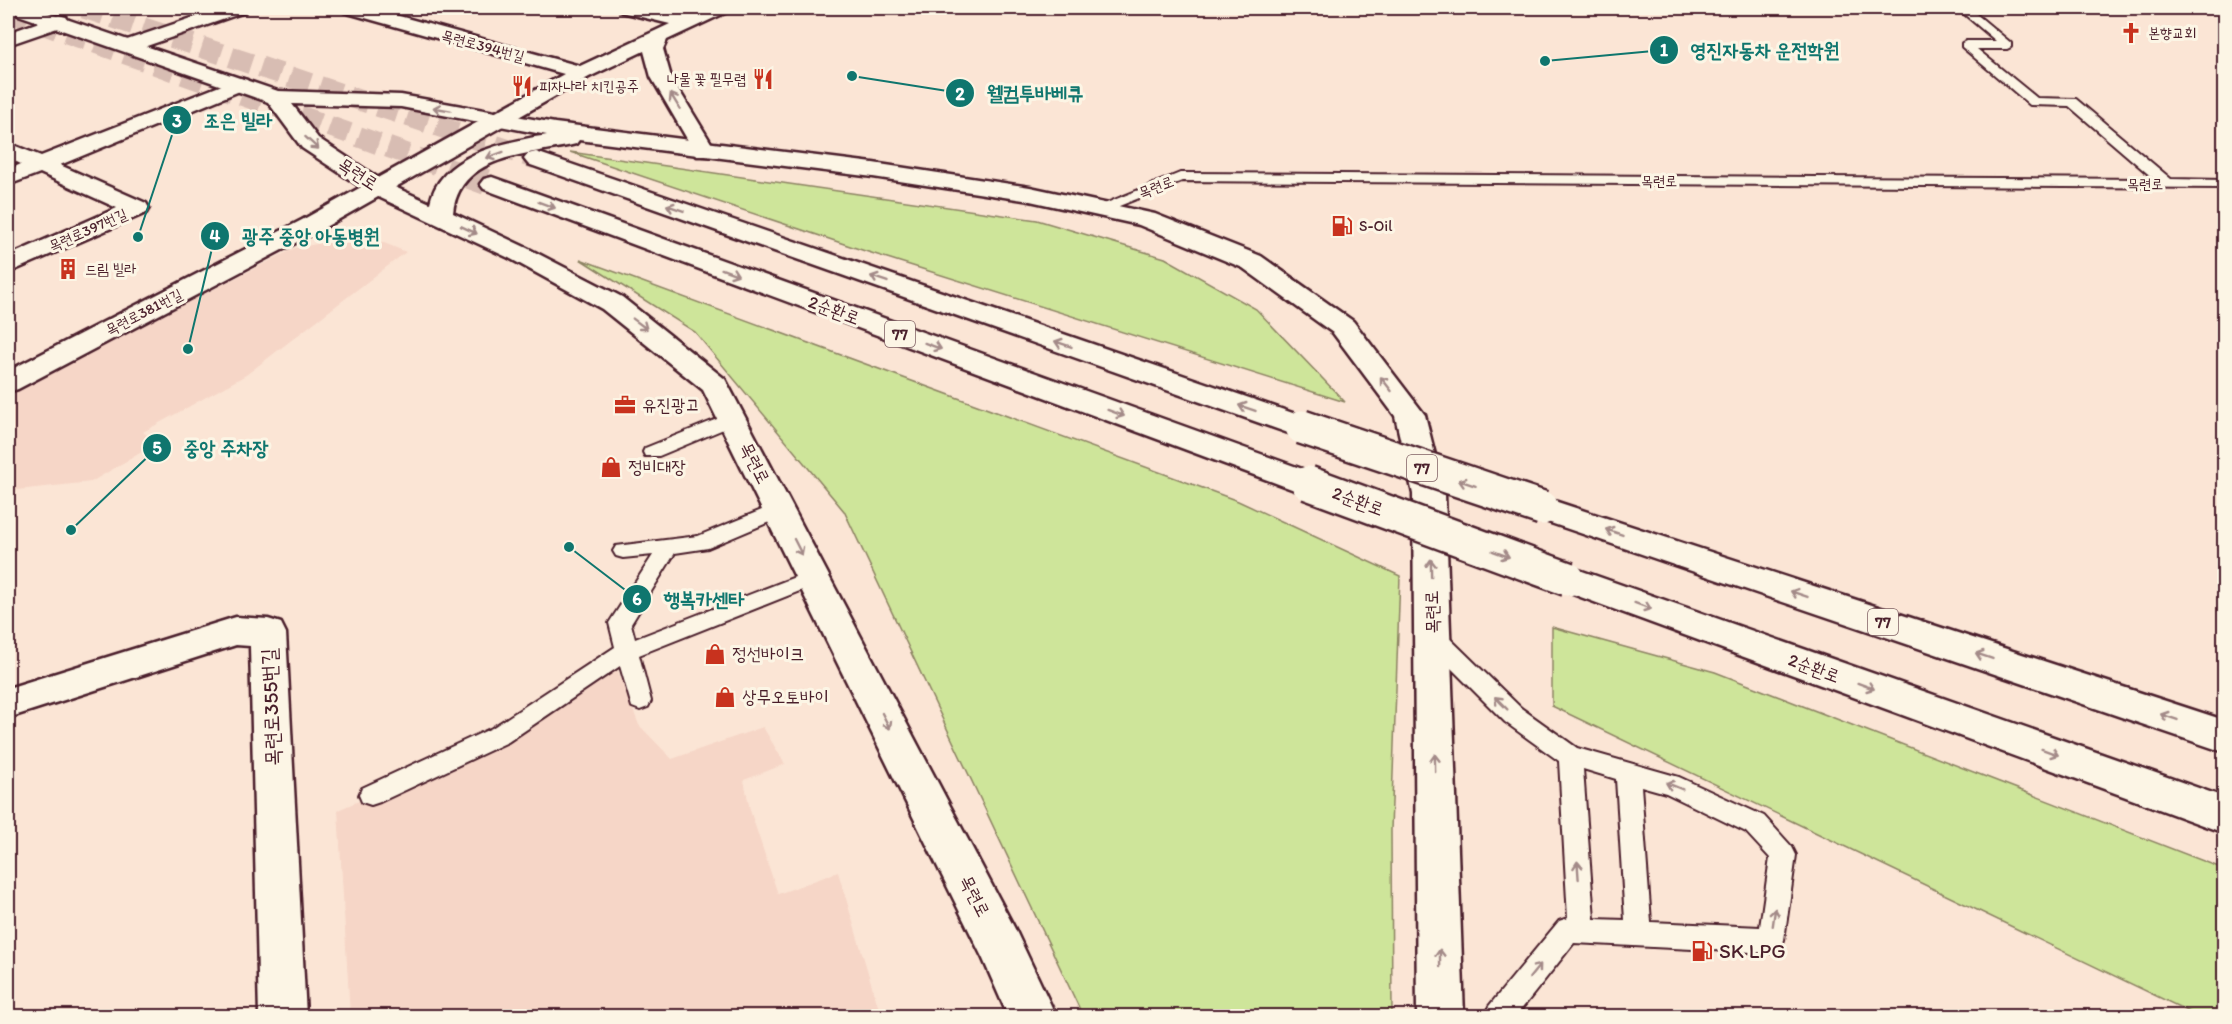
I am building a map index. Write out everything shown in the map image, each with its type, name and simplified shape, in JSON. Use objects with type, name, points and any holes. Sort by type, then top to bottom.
[{"type":"main road","name":"목련로","points":[[17,8],[131,45],[276,97],[401,102],[593,135],[1030,194],[1146,219],[1252,262],[1343,327],[1410,415],[1429,494],[1441,1017]]},
{"type":"main road","points":[[131,45],[238,8]]},
{"type":"main road","name":"목련로394번길","points":[[351,8],[582,74]]},
{"type":"main road","points":[[628,8],[686,22]]},
{"type":"main road","name":"목련로381번길","points":[[8,383],[266,249],[582,74],[660,34],[720,8]]},
{"type":"main road","points":[[8,39],[59,21]]},
{"type":"main road","points":[[660,34],[653,49],[662,77],[705,151]]},
{"type":"main road","points":[[8,178],[240,84]]},
{"type":"main road","name":"목련로","points":[[276,97],[310,143],[378,188],[518,252],[612,303],[715,385],[999,944],[1032,1017]]},
{"type":"main road","points":[[440,216],[445,190],[459,175],[478,162],[500,153],[549,141],[593,135]]},
{"type":"main road","name":"목련로397번길","points":[[8,150],[137,208],[8,266]]},
{"type":"main road","name":"77","points":[[536,159],[1302,428],[2224,736]]},
{"type":"main road","name":"2순환로","points":[[492,184],[1568,579],[2224,815]]},
{"type":"main road","name":"목련로355번길","points":[[8,703],[236,631],[268,633],[284,1017]]},
{"type":"lane","points":[[1963,8],[2007,45],[1966,45],[2034,102],[2072,102],[2168,184]]},
{"type":"lane","name":"목련로","points":[[1099,209],[1180,177],[2224,184]]},
{"type":"lane","points":[[652,452],[732,419]]},
{"type":"lane","points":[[624,551],[701,543],[779,510]]},
{"type":"lane","points":[[640,701],[620,624],[669,546]]},
{"type":"lane","points":[[371,795],[500,735],[626,651],[813,578]]},
{"type":"lane","points":[[1432,635],[1513,715],[1570,756],[1671,784],[1755,824],[1783,855],[1771,940],[1568,930],[1498,1017]]},
{"type":"lane","points":[[1570,756],[1582,929]]},
{"type":"lane","points":[[1628,773],[1639,932]]},
{"type":"shaded area","points":[[365,235],[406,252],[246,375],[143,432],[157,443],[91,482],[8,491],[8,393],[295,248]]},
{"type":"shaded area","points":[[616,666],[639,725],[672,759],[763,727],[785,764],[744,780],[750,810],[778,894],[838,872],[881,1016],[350,1016],[338,810],[497,741]]},
{"type":"green space","points":[[570,152],[1037,220],[1165,258],[1256,309],[1345,402],[865,251]]},
{"type":"green space","points":[[580,259],[1238,501],[1400,576],[1391,830],[1392,1016],[1083,1016],[844,511],[695,332]]},
{"type":"green space","points":[[1552,627],[1715,672],[2224,869],[2224,1016],[2198,1016],[1552,706]]},
{"type":"tunnel","points":[[84,8],[536,159]]},
{"type":"tunnel","points":[[8,12],[466,175]]},
{"type":"tunnel","points":[[462,173],[492,184]]},
{"type":"place","name":"본향교회","points":[[2131,33]]},
{"type":"place","name":"영진자동차 운전학원","points":[[1545,61]]},
{"type":"place","name":"웰컴투바베큐","points":[[852,76]]},
{"type":"place","name":"나물 꽃 필무렵","points":[[763,79]]},
{"type":"place","name":"피자나라 치킨공주","points":[[522,86]]},
{"type":"place","name":"S-Oil","points":[[1342,226]]},
{"type":"place","name":"조은 빌라","points":[[138,237]]},
{"type":"place","name":"드림 빌라","points":[[68,269]]},
{"type":"place","name":"광주 중앙 아동병원","points":[[188,349]]},
{"type":"place","name":"유진광고","points":[[625,405]]},
{"type":"place","name":"정비대장","points":[[611,467]]},
{"type":"place","name":"중앙 주차장","points":[[71,530]]},
{"type":"place","name":"행복카센타","points":[[569,547]]},
{"type":"place","name":"정선바이크","points":[[715,654]]},
{"type":"place","name":"상무오토바이","points":[[725,697]]},
{"type":"place","name":"SK LPG","points":[[1702,951]]}]
